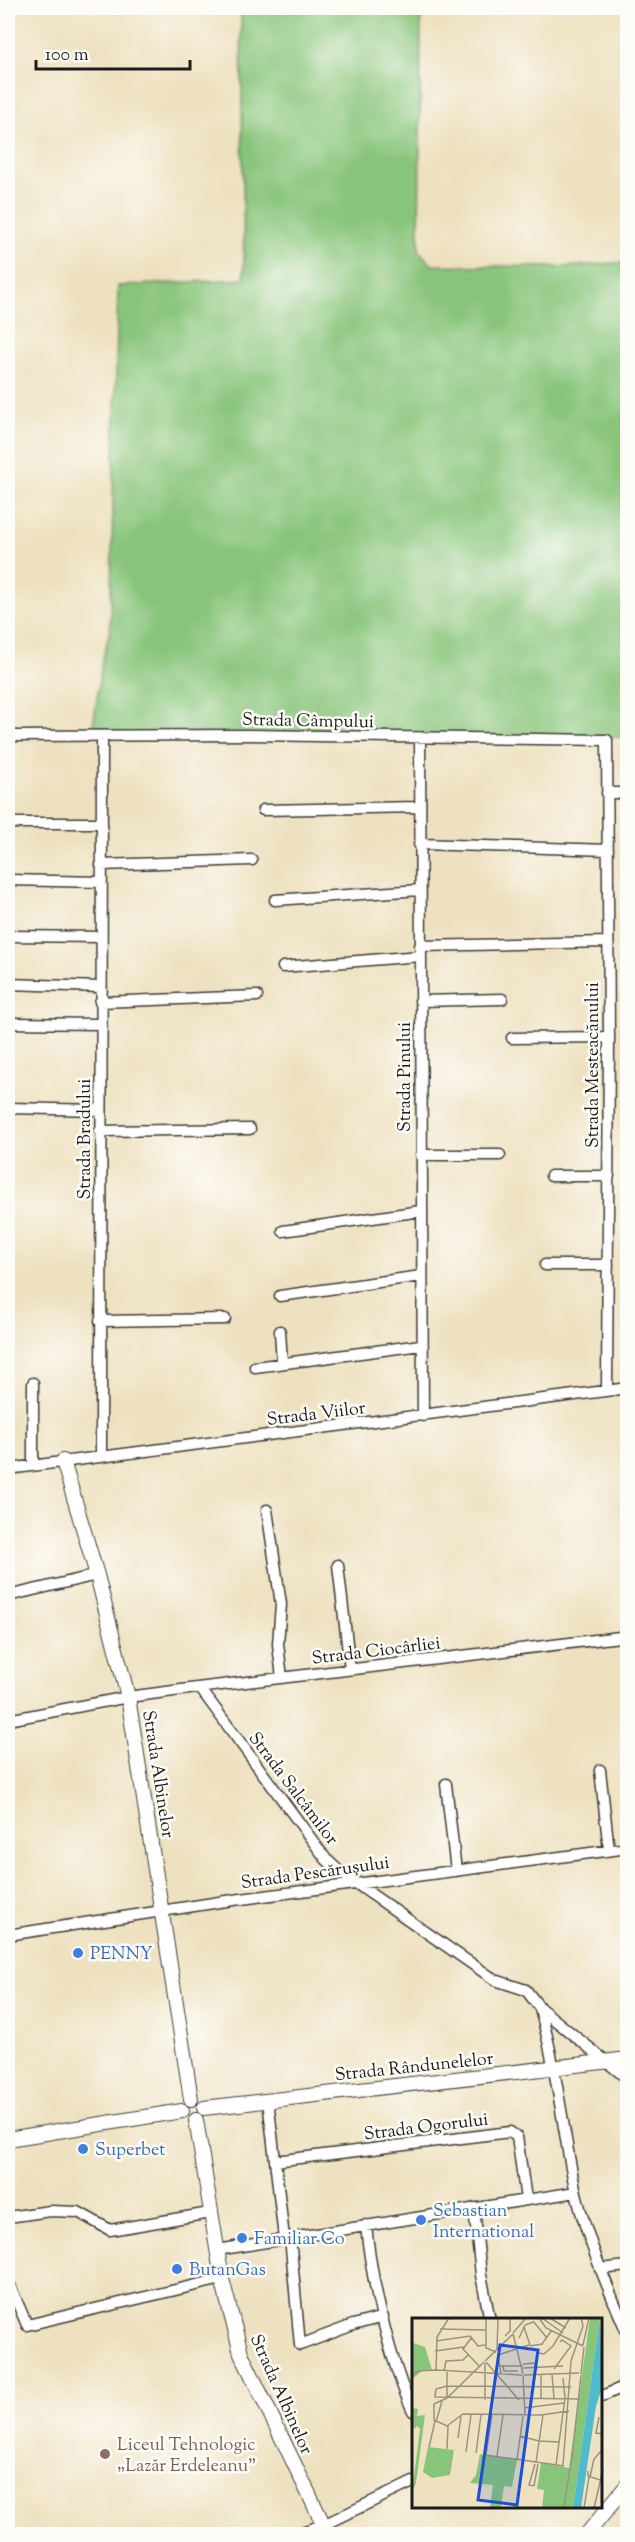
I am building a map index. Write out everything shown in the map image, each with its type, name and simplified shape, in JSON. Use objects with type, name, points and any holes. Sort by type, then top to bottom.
[{"type":"street","name":"Strada Câmpului","points":[[8,736],[248,735],[607,740]]},
{"type":"street","name":"Strada Bradului","points":[[100,1456],[102,736]]},
{"type":"street","name":"Strada Pinului","points":[[420,739],[423,1416]]},
{"type":"street","name":"Strada Mesteacănului","points":[[607,740],[609,1037],[607,1391]]},
{"type":"street","points":[[607,793],[627,793]]},
{"type":"street","points":[[262,810],[419,807]]},
{"type":"street","points":[[8,823],[101,823]]},
{"type":"street","points":[[420,844],[608,850]]},
{"type":"street","points":[[100,865],[252,860]]},
{"type":"street","points":[[8,879],[101,882]]},
{"type":"street","points":[[275,900],[420,890]]},
{"type":"street","points":[[8,936],[100,937]]},
{"type":"street","points":[[283,967],[420,951],[608,942]]},
{"type":"street","points":[[8,984],[101,987]]},
{"type":"street","points":[[100,1002],[257,996]]},
{"type":"street","points":[[420,1001],[502,999]]},
{"type":"street","points":[[8,1023],[100,1024]]},
{"type":"street","points":[[512,1038],[609,1037]]},
{"type":"street","points":[[8,1108],[100,1110]]},
{"type":"street","points":[[100,1131],[250,1129]]},
{"type":"street","points":[[421,1155],[500,1155]]},
{"type":"street","points":[[551,1176],[609,1176]]},
{"type":"street","points":[[283,1231],[421,1211]]},
{"type":"street","points":[[545,1265],[608,1265]]},
{"type":"street","points":[[280,1296],[421,1276]]},
{"type":"street","points":[[100,1321],[225,1319]]},
{"type":"street","points":[[280,1331],[282,1363]]},
{"type":"street","points":[[255,1367],[422,1346]]},
{"type":"street","points":[[33,1383],[33,1465]]},
{"type":"street","name":"Strada Viilor","points":[[8,1469],[627,1388]]},
{"type":"street","name":"Strada Albinelor","points":[[63,1461],[98,1575],[128,1697],[163,1910],[186,2105]]},
{"type":"street","points":[[267,1510],[281,1604],[278,1644],[282,1677]]},
{"type":"street","points":[[338,1565],[350,1669]]},
{"type":"street","points":[[8,1596],[98,1575]]},
{"type":"street","name":"Strada Ciocârliei","points":[[8,1720],[128,1697],[627,1636]]},
{"type":"street","name":"Strada Salcâmilor","points":[[200,1688],[326,1859],[356,1883],[495,1980],[526,1990],[540,2007]]},
{"type":"street","points":[[600,1770],[609,1850]]},
{"type":"street","points":[[446,1784],[456,1871]]},
{"type":"street","name":"Strada Pescărușului","points":[[8,1935],[163,1910],[627,1848]]},
{"type":"street","points":[[540,2007],[627,2079]]},
{"type":"street","points":[[540,2007],[555,2068],[576,2192],[587,2234],[627,2335]]},
{"type":"street","name":"Strada Rândunelelor","points":[[204,2108],[627,2059]]},
{"type":"street","points":[[268,2100],[300,2345],[382,2313]]},
{"type":"street","points":[[8,2139],[201,2102],[204,2108],[202,2117],[196,2120],[186,2118],[186,2105]]},
{"type":"street","name":"Strada Albinelor","points":[[196,2120],[222,2279],[241,2353],[326,2530]]},
{"type":"street","name":"Strada Ogorului","points":[[275,2161],[510,2132],[516,2137],[526,2199]]},
{"type":"street","points":[[217,2250],[576,2192]]},
{"type":"street","points":[[474,2208],[481,2275],[490,2318]]},
{"type":"street","points":[[8,2214],[78,2212],[110,2230],[210,2213]]},
{"type":"street","points":[[366,2225],[382,2313],[404,2392],[412,2409]]},
{"type":"street","points":[[600,2269],[627,2266]]},
{"type":"street","points":[[8,2281],[27,2325],[222,2279]]},
{"type":"street","points":[[602,2396],[627,2385]]},
{"type":"street","points":[[296,2535],[326,2530],[412,2483]]},
{"type":"street","points":[[587,2535],[627,2484]]},
{"type":"green space","points":[[241,8],[421,8],[419,251],[432,265],[564,267],[627,262],[627,737],[92,734],[102,662],[110,630],[118,286],[244,279]]},
{"type":"place","name":"PENNY","points":[[78,1953]]},
{"type":"place","name":"Superbet","points":[[83,2149]]},
{"type":"place","name":"Sebastian International","points":[[421,2220]]},
{"type":"place","name":"Familiar Co","points":[[242,2238]]},
{"type":"place","name":"ButanGas","points":[[177,2269]]},
{"type":"place","name":"Liceul Tehnologic „Lazăr Erdeleanu”","points":[[105,2454]]}]
